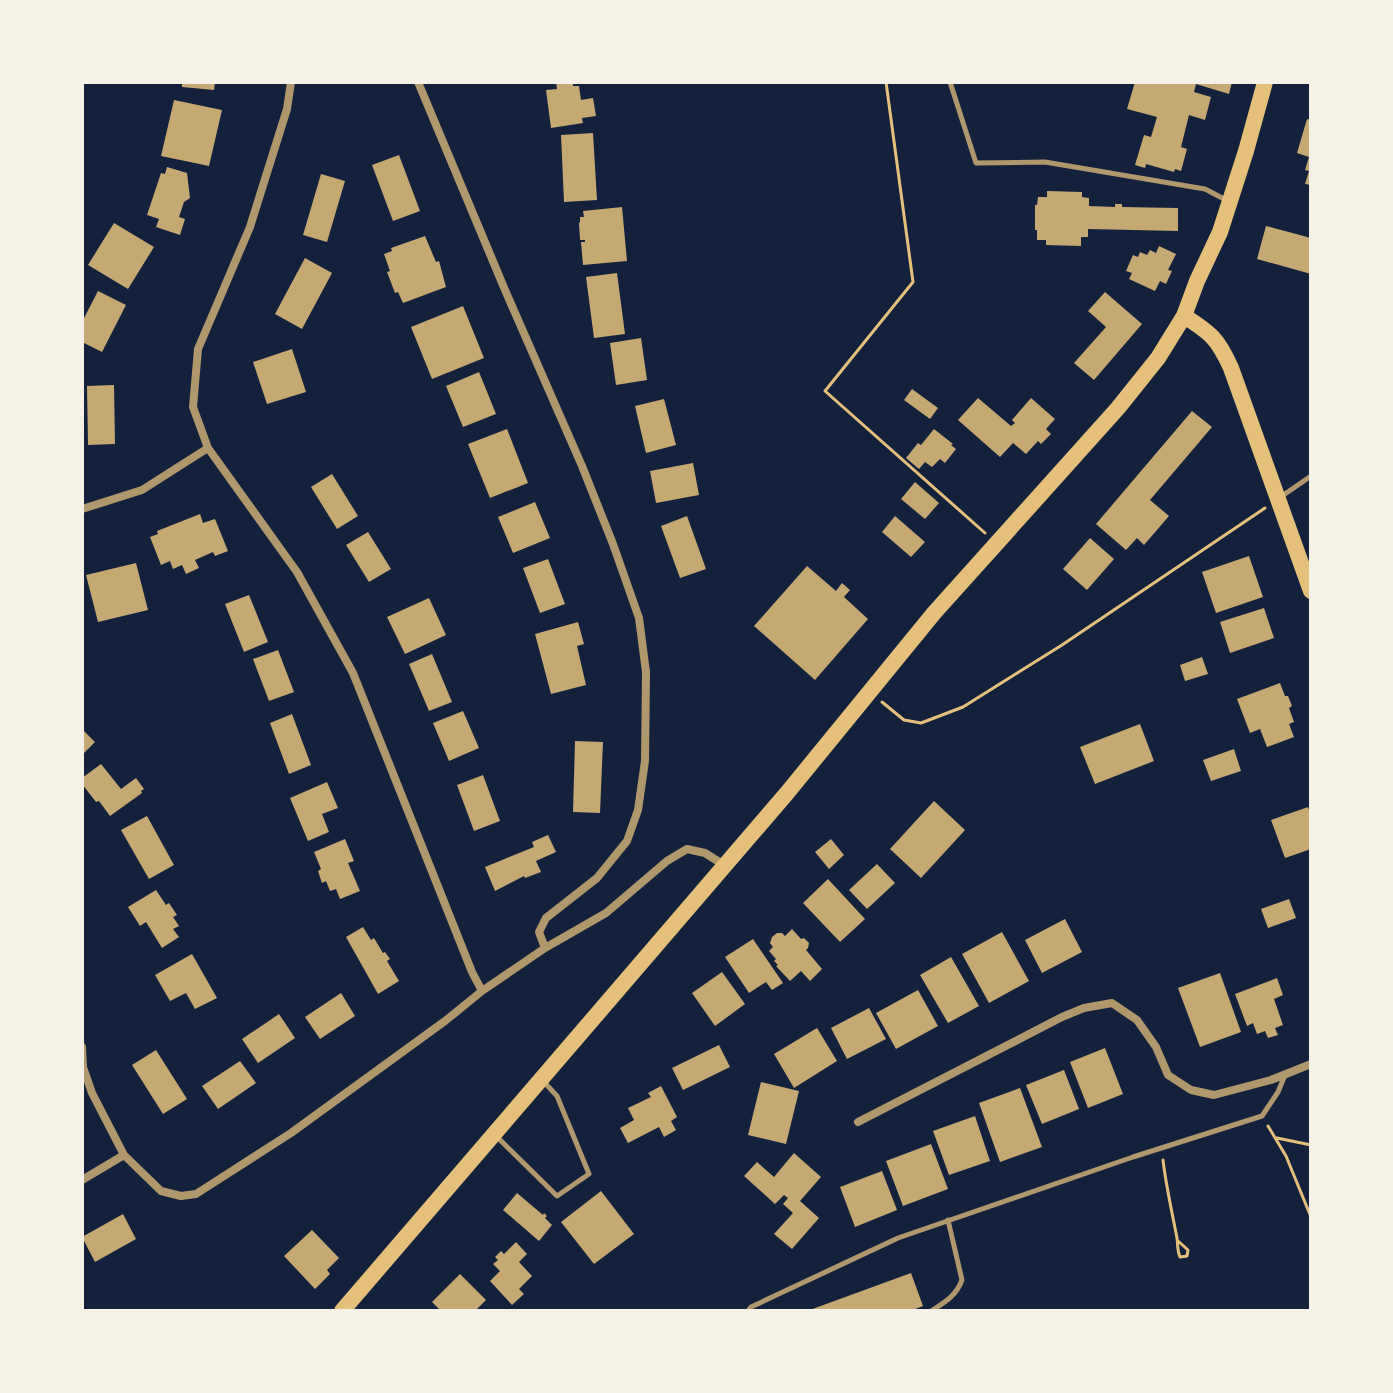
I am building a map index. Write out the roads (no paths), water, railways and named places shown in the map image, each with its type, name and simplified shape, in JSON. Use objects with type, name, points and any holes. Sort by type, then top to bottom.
[{"type":"main road","points":[[342,1311],[725,866],[934,613],[1118,408],[1158,358],[1184,316],[1220,232],[1265,82]]},
{"type":"main road","points":[[1184,316],[1207,330],[1221,347],[1231,368],[1311,591]]},
{"type":"street","points":[[291,82],[287,109],[250,227],[198,349],[193,407],[208,448],[297,572],[353,673],[482,991]]},
{"type":"street","points":[[418,82],[582,466],[639,618],[646,672],[645,761],[638,810],[627,841],[597,878],[546,918],[539,932],[545,948]]},
{"type":"street","points":[[82,509],[142,490],[208,448]]},
{"type":"street","points":[[82,1047],[83,1067],[92,1093],[124,1155],[161,1191],[181,1196],[196,1194],[291,1133],[482,991],[545,948],[606,913],[667,861],[687,849],[705,853],[725,866]]},
{"type":"street","points":[[858,1122],[1062,1017],[1084,1008],[1112,1003],[1137,1020],[1156,1047],[1168,1075],[1191,1090],[1214,1095],[1311,1064]]},
{"type":"street","points":[[82,1180],[124,1155]]},
{"type":"lane","points":[[950,82],[976,163],[1045,162],[1205,189],[1230,202]]},
{"type":"lane","points":[[1278,499],[1311,476]]},
{"type":"lane","points":[[748,1311],[898,1238],[1262,1116],[1278,1092],[1285,1074]]},
{"type":"lane","points":[[494,1134],[557,1196],[589,1174],[557,1096],[541,1079]]},
{"type":"lane","points":[[931,1311],[959,1289],[962,1280],[948,1220]]}]
